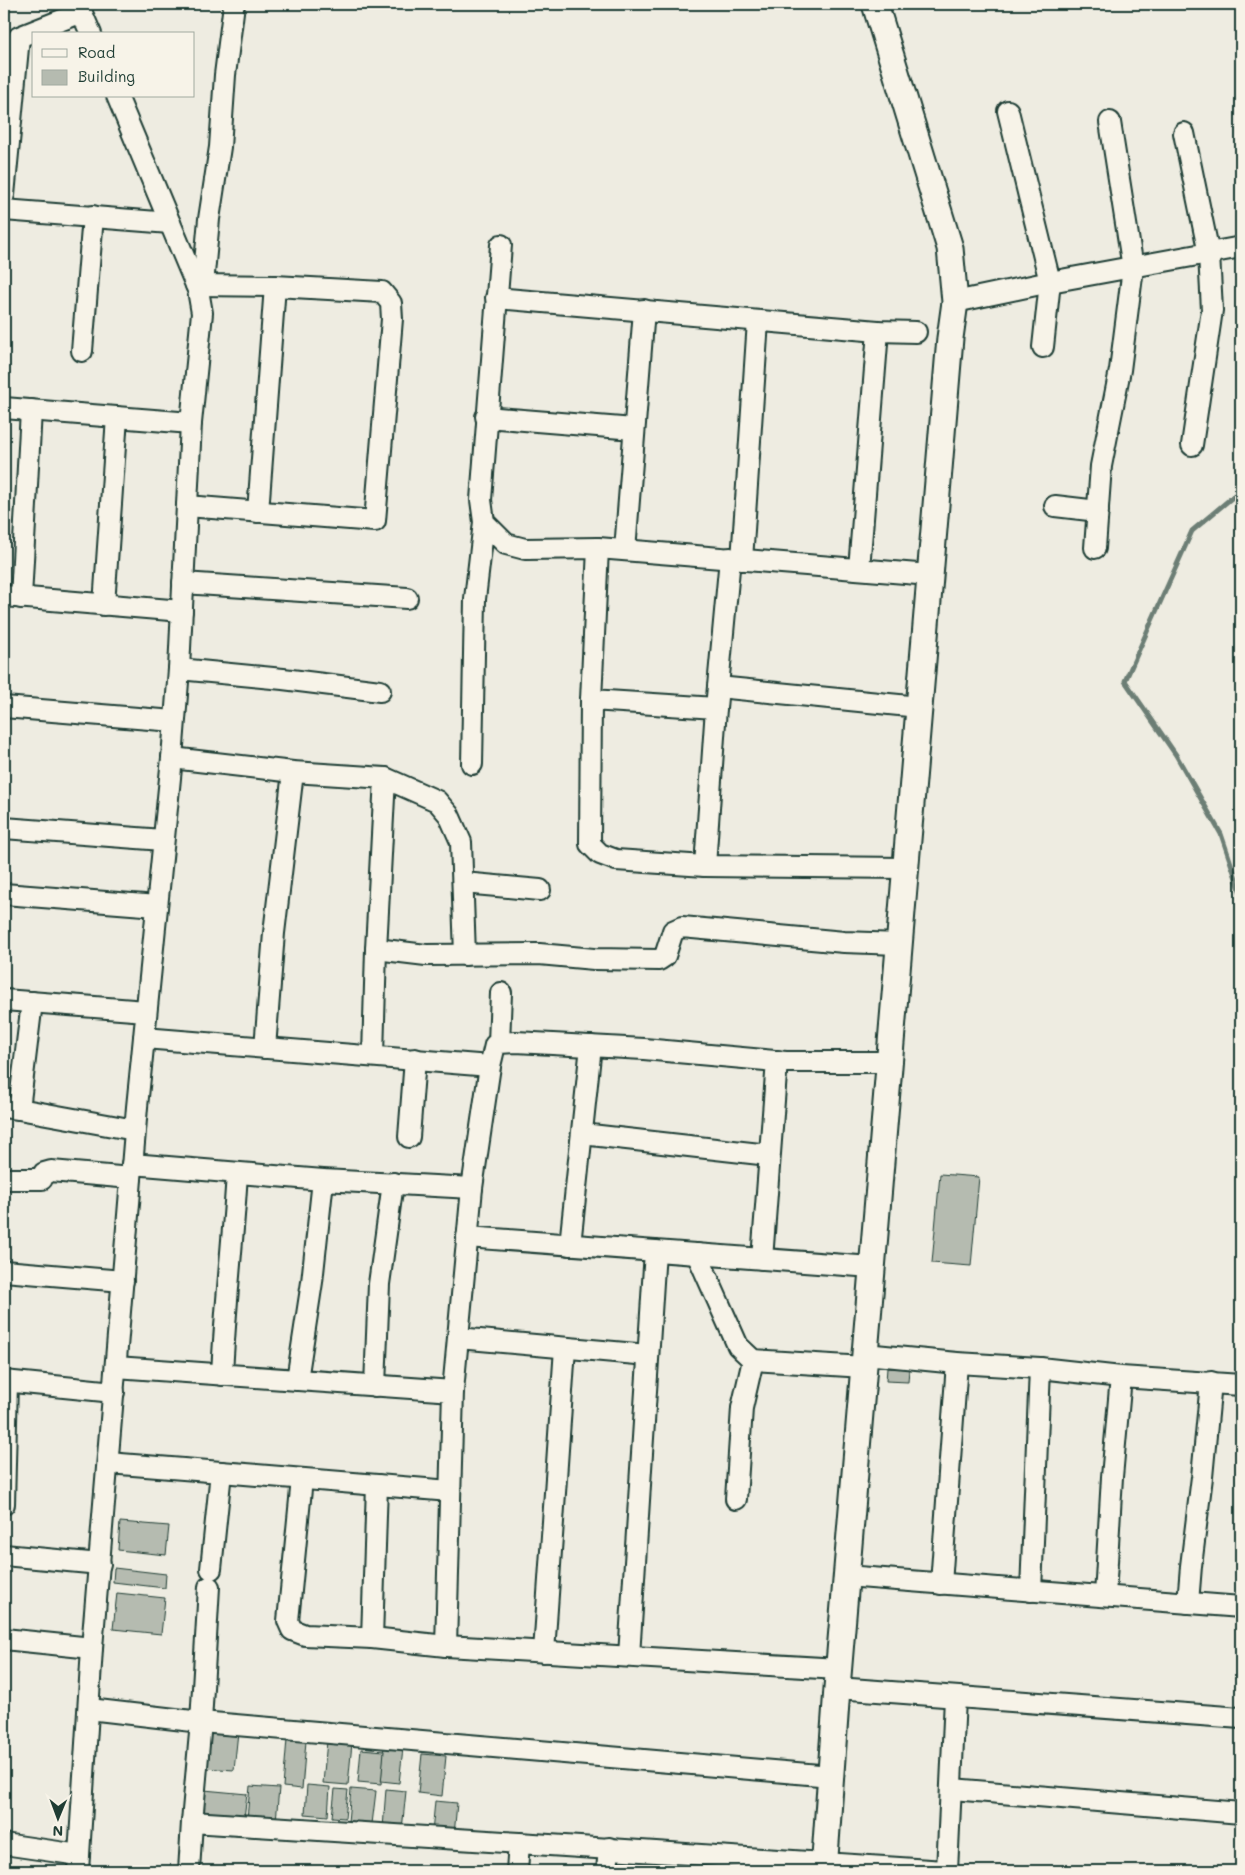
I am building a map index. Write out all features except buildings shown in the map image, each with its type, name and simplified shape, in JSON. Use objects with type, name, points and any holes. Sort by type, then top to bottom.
[{"type":"street","points":[[4,1844],[79,1863],[92,1648],[135,1130],[179,669],[191,423],[202,313],[199,285],[220,147],[224,75],[234,4]]},
{"type":"street","points":[[824,1867],[846,1576],[950,338],[955,302],[950,248],[875,4]]},
{"type":"street","points":[[4,195],[7,120],[19,37],[80,8],[90,32]]},
{"type":"street","points":[[118,98],[170,223],[199,285]]},
{"type":"street","points":[[1008,111],[1050,282],[1044,347]]},
{"type":"street","points":[[1095,548],[1101,466],[1120,370],[1133,268],[1110,122]]},
{"type":"street","points":[[1184,133],[1209,254],[1212,310],[1192,445]]},
{"type":"street","points":[[4,210],[170,223]]},
{"type":"street","points":[[82,351],[93,216]]},
{"type":"street","points":[[472,764],[475,599],[484,522],[481,500],[486,417],[501,244]]},
{"type":"street","points":[[955,302],[1050,282],[1236,248]]},
{"type":"street","points":[[187,506],[376,521],[392,319],[391,303],[382,292],[275,286],[199,285]]},
{"type":"street","points":[[258,512],[275,286]]},
{"type":"street","points":[[496,298],[878,331],[916,332]]},
{"type":"street","points":[[625,550],[644,310]]},
{"type":"street","points":[[705,866],[718,687],[736,559],[758,321]]},
{"type":"street","points":[[859,569],[878,331]]},
{"type":"street","points":[[4,408],[191,423]]},
{"type":"street","points":[[31,410],[12,597],[182,611]]},
{"type":"street","points":[[104,605],[117,417]]},
{"type":"street","points":[[486,417],[634,429]]},
{"type":"street","points":[[1055,506],[1098,511]]},
{"type":"street","points":[[484,522],[506,544],[525,549],[598,548],[930,575]]},
{"type":"street","points":[[598,548],[591,700],[590,844],[600,854],[616,860],[705,866],[906,868]]},
{"type":"street","points":[[182,583],[407,598]]},
{"type":"street","points":[[179,669],[380,691]]},
{"type":"street","points":[[718,687],[919,707]]},
{"type":"street","points":[[591,700],[716,708]]},
{"type":"street","points":[[4,707],[174,721]]},
{"type":"street","points":[[172,758],[293,772],[385,778],[437,801],[449,815],[462,842],[465,955]]},
{"type":"street","points":[[265,1048],[274,933],[293,772]]},
{"type":"street","points":[[373,1056],[376,949],[385,778]]},
{"type":"street","points":[[4,828],[163,840]]},
{"type":"street","points":[[464,883],[540,890]]},
{"type":"street","points":[[4,894],[157,906]]},
{"type":"street","points":[[376,949],[426,955],[539,954],[594,959],[659,960],[665,956],[673,931],[682,927],[844,942],[900,944]]},
{"type":"street","points":[[499,1043],[501,993]]},
{"type":"street","points":[[4,1000],[146,1011]]},
{"type":"street","points":[[32,1002],[11,1108],[135,1130]]},
{"type":"street","points":[[144,1038],[490,1066]]},
{"type":"street","points":[[446,1646],[453,1391],[472,1188],[494,1047],[499,1043],[516,1042],[644,1049],[777,1062],[890,1062]]},
{"type":"street","points":[[570,1245],[591,1046]]},
{"type":"street","points":[[409,1137],[415,1059]]},
{"type":"street","points":[[762,1259],[777,1062]]},
{"type":"street","points":[[582,1134],[769,1155]]},
{"type":"street","points":[[4,1180],[42,1179],[44,1174],[51,1171],[132,1171],[237,1174],[472,1188]]},
{"type":"street","points":[[222,1375],[224,1328],[237,1174]]},
{"type":"street","points":[[297,1380],[312,1282],[323,1180]]},
{"type":"street","points":[[375,1386],[380,1284],[393,1183]]},
{"type":"street","points":[[467,1238],[872,1267]]},
{"type":"street","points":[[629,1656],[655,1251]]},
{"type":"street","points":[[697,1254],[738,1346],[753,1360],[865,1360],[957,1363],[1241,1385]]},
{"type":"street","points":[[4,1272],[123,1280]]},
{"type":"street","points":[[458,1338],[648,1355]]},
{"type":"street","points":[[544,1652],[565,1348]]},
{"type":"street","points":[[736,1499],[742,1408],[753,1360]]},
{"type":"street","points":[[941,1584],[957,1363]]},
{"type":"street","points":[[116,1367],[453,1391]]},
{"type":"street","points":[[1031,1591],[1040,1368]]},
{"type":"street","points":[[1105,1596],[1120,1377]]},
{"type":"street","points":[[4,1504],[6,1381],[114,1392]]},
{"type":"street","points":[[1188,1603],[1211,1382]]},
{"type":"street","points":[[108,1463],[450,1491]]},
{"type":"street","points":[[189,1871],[210,1578],[221,1472]]},
{"type":"street","points":[[302,1479],[288,1621],[292,1630],[305,1635],[372,1638],[446,1646],[629,1656],[838,1679],[956,1698],[1241,1718]]},
{"type":"street","points":[[372,1638],[377,1485]]},
{"type":"street","points":[[4,1555],[100,1564]]},
{"type":"street","points":[[846,1576],[1241,1607]]},
{"type":"street","points":[[4,1639],[92,1648]]},
{"type":"street","points":[[192,1822],[609,1848],[824,1867],[946,1871],[956,1698]]},
{"type":"street","points":[[89,1709],[201,1722],[831,1776]]},
{"type":"street","points":[[952,1789],[1241,1813]]},
{"type":"street","points":[[516,1871],[519,1843]]},
{"type":"street","points":[[607,1871],[609,1848]]},
{"type":"waterway","points":[[1241,490],[1192,531],[1125,681],[1176,755],[1221,834],[1241,893]]}]
